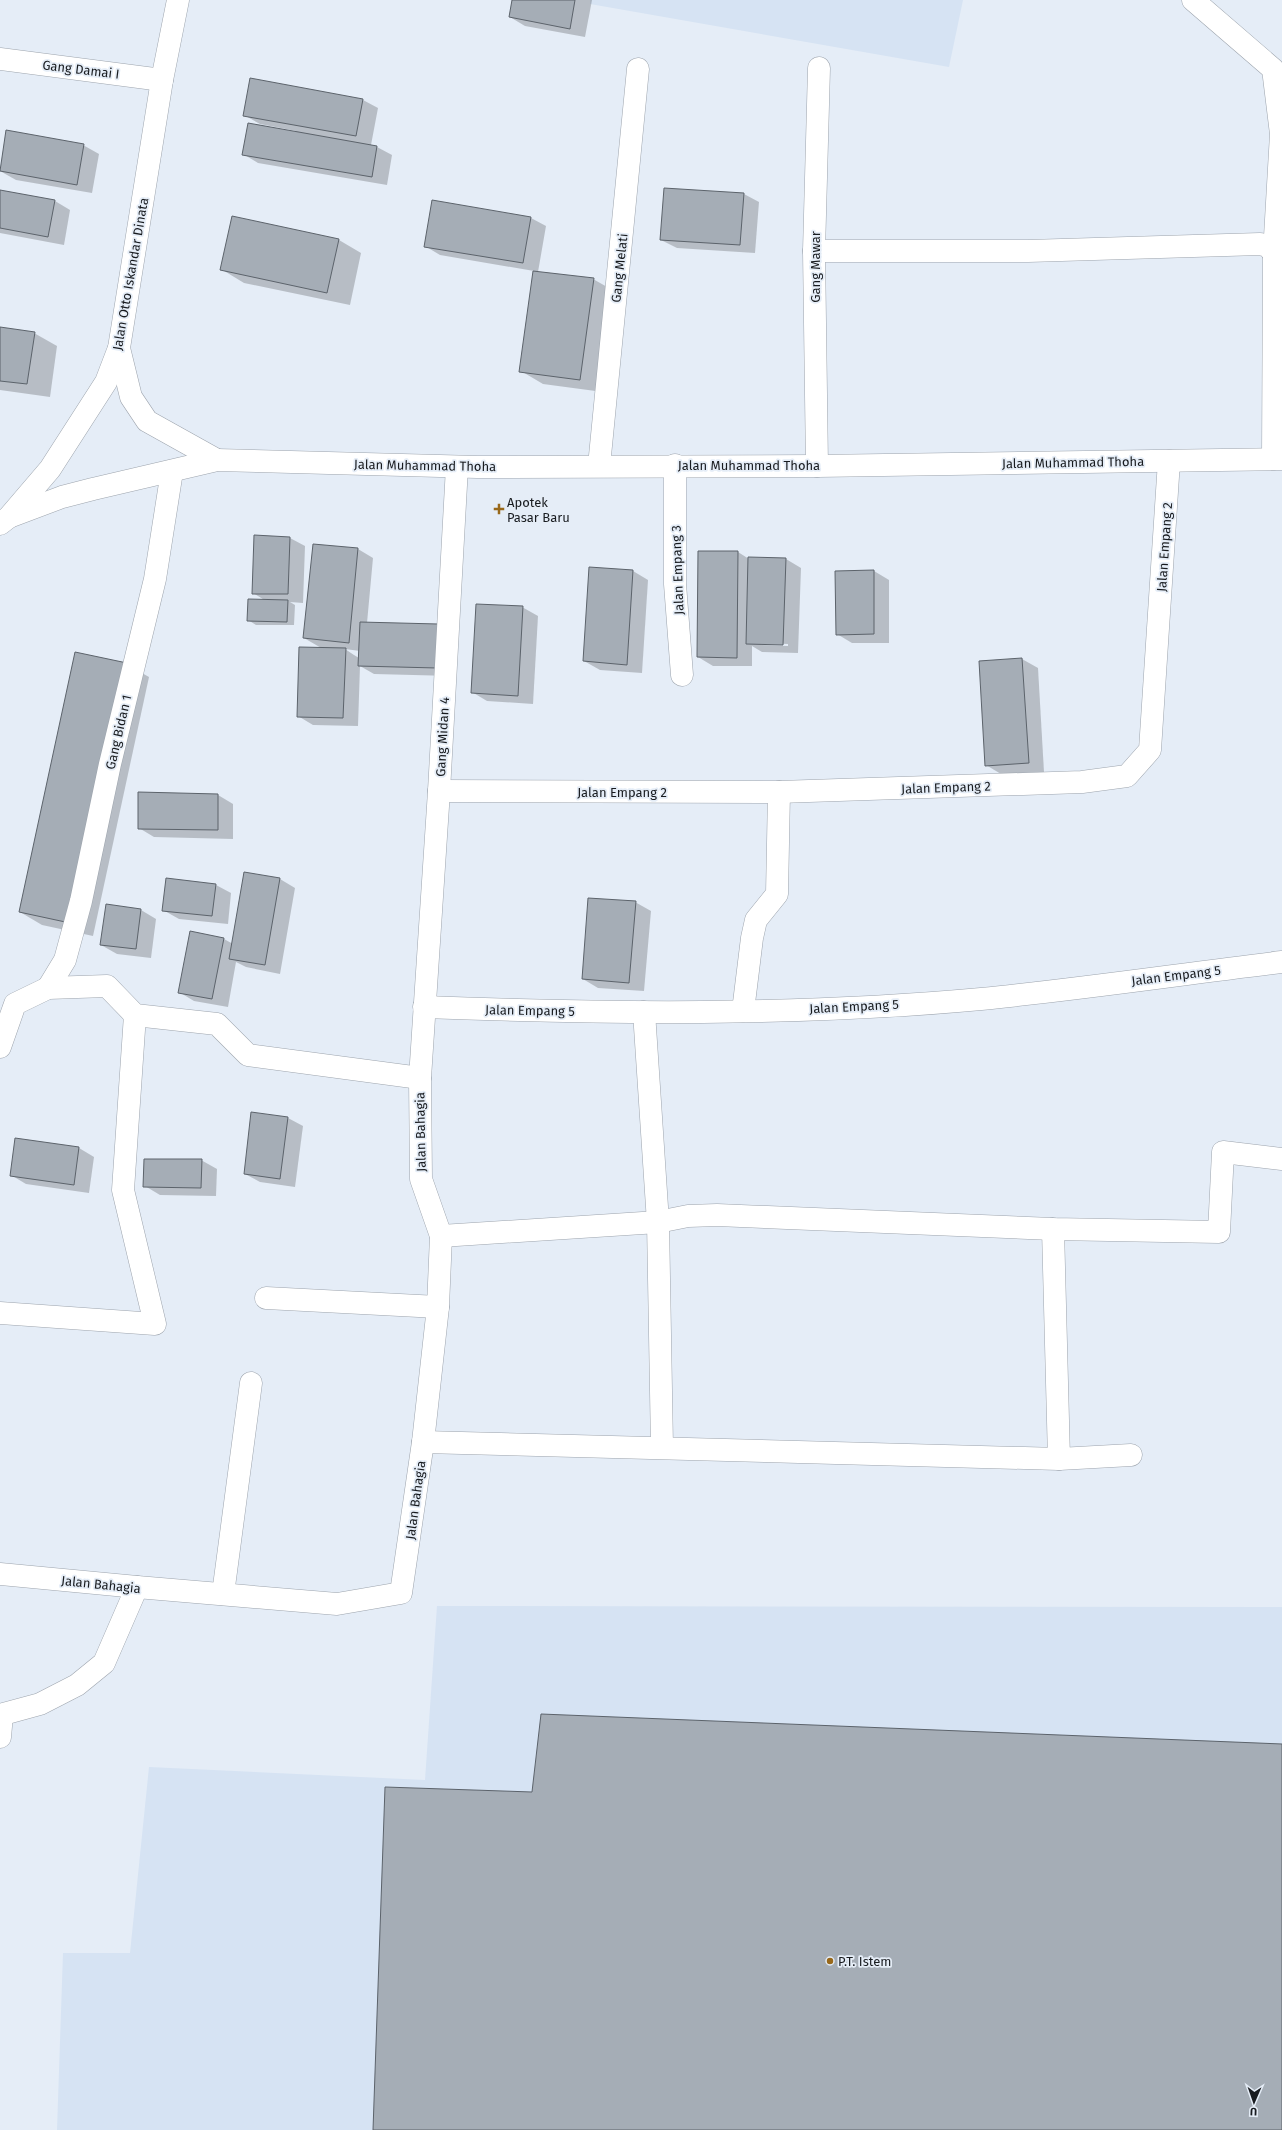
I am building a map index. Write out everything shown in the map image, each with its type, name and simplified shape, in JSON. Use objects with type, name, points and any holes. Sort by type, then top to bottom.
[{"type":"main road","name":"Jalan Otto Iskandar Dinata","points":[[5,521],[50,469],[106,382],[119,348],[162,80],[178,0]]},
{"type":"main road","points":[[1200,3],[1273,69],[1281,134],[1274,254],[1278,459]]},
{"type":"main road","name":"Gang Damai I","points":[[0,59],[162,80]]},
{"type":"main road","name":"Gang Mawar","points":[[817,466],[814,251],[819,68]]},
{"type":"main road","name":"Gang Melati","points":[[599,466],[638,69]]},
{"type":"main road","points":[[814,251],[1028,251],[1260,244],[1268,246],[1274,254]]},
{"type":"main road","name":"Jalan Muhammad Thoha","points":[[119,348],[131,397],[147,421],[217,460]]},
{"type":"main road","name":"Jalan Muhammad Thoha","points":[[5,521],[62,497],[217,460],[457,467],[675,465],[817,466],[1278,459]]},
{"type":"main road","name":"Jalan Empang 2","points":[[439,791],[779,792],[1082,782],[1127,776],[1150,750],[1168,461]]},
{"type":"main road","name":"Jalan Empang 3","points":[[675,465],[675,584],[682,675]]},
{"type":"main road","name":"Gang Midan 4","points":[[424,1007],[439,791],[457,467]]},
{"type":"main road","name":"Gang Bidan 1","points":[[48,988],[65,960],[81,901],[110,764],[155,579],[172,471]]},
{"type":"main road","points":[[743,1011],[752,938],[756,920],[777,894],[779,792]]},
{"type":"main road","name":"Jalan Empang 5","points":[[424,1007],[644,1012],[743,1011],[877,1006],[982,998],[1282,962]]},
{"type":"main road","points":[[0,1047],[15,1004],[48,988],[107,986],[135,1015],[217,1024],[248,1055],[420,1078]]},
{"type":"main road","name":"Jalan Bahagia","points":[[0,1574],[337,1604],[401,1593],[423,1442],[438,1307],[441,1236],[421,1179],[420,1078],[424,1007]]},
{"type":"main road","points":[[644,1012],[658,1222],[662,1447]]},
{"type":"main road","points":[[0,1313],[155,1324],[123,1190],[135,1015]]},
{"type":"main road","points":[[441,1236],[658,1222],[688,1216],[717,1215],[1053,1229],[1220,1232],[1223,1152],[1282,1159]]},
{"type":"main road","points":[[1053,1229],[1059,1459]]},
{"type":"main road","points":[[266,1298],[438,1307]]},
{"type":"main road","points":[[223,1594],[251,1383]]},
{"type":"main road","points":[[423,1442],[662,1447],[1059,1459],[1131,1455]]},
{"type":"main road","points":[[0,1737],[1,1715],[40,1704],[77,1685],[104,1663],[137,1587]]},
{"type":"shaded area","points":[[590,0],[963,0],[949,67],[590,4]]},
{"type":"shaded area","name":"P.T. Istem","points":[[437,1606],[1282,1607],[1282,2130],[57,2130],[63,1953],[130,1953],[149,1767],[425,1780]]},
{"type":"building","points":[[512,0],[575,0],[570,29],[509,17]]},
{"type":"building","points":[[250,78],[363,99],[356,136],[243,116]]},
{"type":"building","points":[[248,123],[377,146],[372,177],[242,155]]},
{"type":"building","points":[[6,130],[84,144],[77,185],[0,171]]},
{"type":"building","points":[[664,188],[744,193],[740,245],[660,240]]},
{"type":"building","points":[[0,190],[55,200],[48,237],[0,228]]},
{"type":"building","points":[[432,200],[531,217],[523,263],[424,247]]},
{"type":"building","points":[[232,216],[339,239],[327,293],[220,270]]},
{"type":"building","points":[[533,271],[594,278],[580,380],[519,372]]},
{"type":"building","points":[[0,327],[35,332],[27,384],[0,381]]},
{"type":"building","points":[[254,535],[290,537],[288,594],[252,594]]},
{"type":"building","points":[[313,544],[358,548],[349,643],[303,638]]},
{"type":"building","points":[[698,551],[738,551],[737,658],[697,657]]},
{"type":"building","points":[[748,557],[786,558],[783,645],[746,644]]},
{"type":"building","points":[[589,567],[633,570],[627,665],[583,661]]},
{"type":"building","points":[[874,570],[874,634],[836,635],[835,571]]},
{"type":"building","points":[[248,599],[288,600],[287,622],[247,621]]},
{"type":"building","points":[[476,604],[523,606],[518,696],[471,693]]},
{"type":"building","points":[[360,622],[438,624],[437,668],[358,666]]},
{"type":"building","points":[[299,647],[346,648],[343,718],[297,717]]},
{"type":"building","points":[[75,652],[127,663],[70,923],[19,912]]},
{"type":"building","points":[[1022,658],[1029,763],[985,766],[979,661]]},
{"type":"building","points":[[138,792],[218,794],[218,830],[138,829]]},
{"type":"building","points":[[244,872],[280,878],[265,965],[229,959]]},
{"type":"building","points":[[166,878],[216,884],[212,916],[162,911]]},
{"type":"building","points":[[588,898],[636,901],[629,983],[582,979]]},
{"type":"building","points":[[106,904],[141,909],[136,949],[100,945]]},
{"type":"building","points":[[190,931],[224,938],[212,999],[178,993]]},
{"type":"building","points":[[251,1112],[288,1117],[280,1179],[244,1174]]},
{"type":"building","points":[[15,1138],[79,1147],[74,1185],[10,1176]]},
{"type":"building","points":[[144,1159],[202,1159],[201,1188],[143,1187]]},
{"type":"building","name":"P.T. Istem","points":[[541,1714],[1282,1744],[1282,2130],[373,2130],[385,1787],[532,1792]]},
{"type":"place","name":"Apotek Pasar Baru","points":[[499,509]]},
{"type":"place","name":"P.T. Istem","points":[[830,1961]]}]
